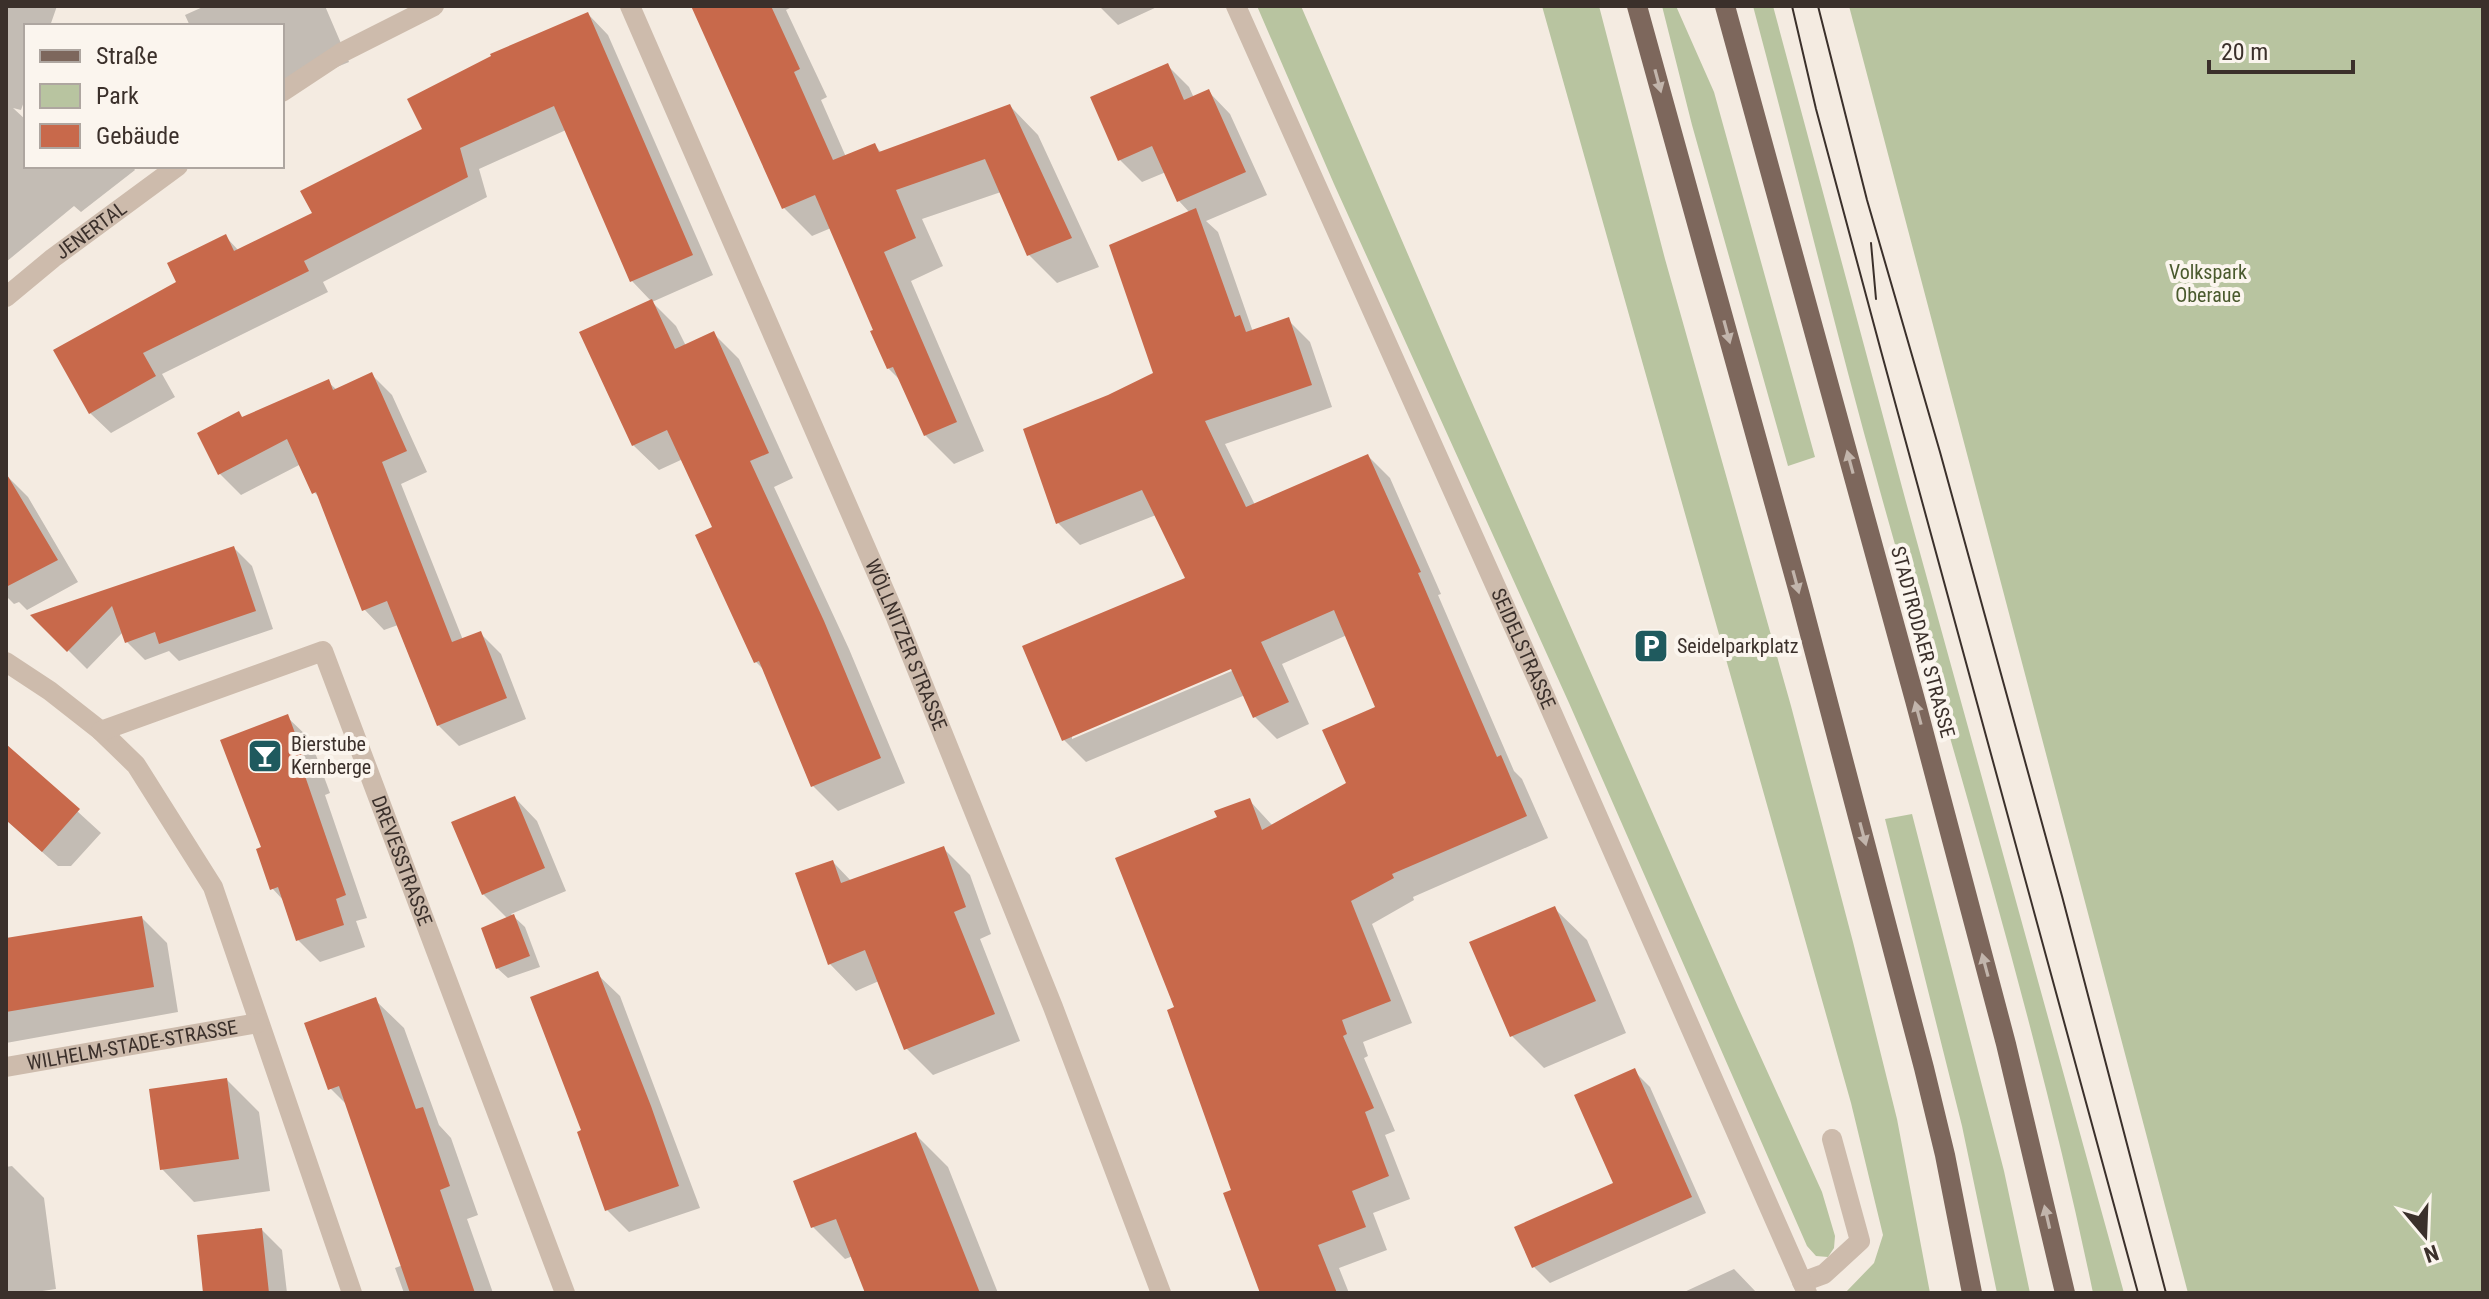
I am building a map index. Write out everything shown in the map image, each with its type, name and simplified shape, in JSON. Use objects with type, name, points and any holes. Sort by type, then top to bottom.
[{"type":"main road","points":[[1637,6],[1800,596],[1924,1068],[1972,1293]]},
{"type":"main road","name":"STADTRODAER STRASSE","points":[[1725,6],[1990,984],[2065,1293]]},
{"type":"street","points":[[284,91],[341,53],[434,6]]},
{"type":"street","name":"WÖLLNITZER STRASSE","points":[[630,6],[895,615],[1053,1007],[1161,1293]]},
{"type":"street","name":"SEIDELSTRASSE","points":[[1236,6],[1805,1288]]},
{"type":"street","name":"JENERTAL","points":[[6,297],[53,258],[175,168]]},
{"type":"street","name":"DREVESSTRASSE","points":[[101,731],[323,651],[565,1293]]},
{"type":"street","points":[[6,662],[101,731],[136,765],[213,887],[352,1293]]},
{"type":"street","name":"WILHELM-STADE-STRASSE","points":[[6,1067],[258,1023]]},
{"type":"street","points":[[1805,1288],[1860,1241],[1832,1139]]},
{"type":"green space","points":[[1257,6],[1301,6],[1459,373],[1822,1192],[1835,1236],[1834,1248],[1828,1257],[1816,1256],[1807,1246],[1569,703],[1334,184]]},
{"type":"green space","points":[[1542,6],[1599,6],[1665,259],[1791,706],[1853,942],[1897,1119],[1930,1293],[1845,1293],[1874,1263],[1883,1235],[1851,1103]]},
{"type":"green space","points":[[1662,6],[1676,6],[1714,92],[1815,457],[1788,466],[1692,125]]},
{"type":"green space","points":[[1753,6],[1773,6],[2124,1293],[2093,1293],[2021,991],[1863,431]]},
{"type":"green space","name":"Volkspark Oberaue","points":[[1849,6],[2483,6],[2483,1293],[2188,1293]]},
{"type":"green space","points":[[1912,814],[2004,1171],[2030,1293],[1997,1293],[1962,1126],[1885,819]]},
{"type":"building","points":[[691,6],[771,6],[800,69],[794,72],[833,160],[875,143],[879,152],[1010,104],[1072,238],[1027,256],[985,159],[896,190],[916,238],[884,252],[957,422],[924,436],[893,367],[887,369],[815,195],[782,209]]},
{"type":"building","points":[[588,12],[693,255],[630,282],[554,106],[460,148],[468,177],[304,261],[309,271],[143,353],[156,376],[89,414],[53,350],[176,282],[167,263],[226,234],[234,251],[312,213],[300,191],[422,129],[407,99],[490,54]]},
{"type":"building","points":[[1168,63],[1184,100],[1209,89],[1246,172],[1177,202],[1152,146],[1118,161],[1090,97]]},
{"type":"building","points":[[1196,208],[1235,317],[1240,315],[1246,332],[1289,317],[1312,385],[1205,421],[1246,507],[1368,454],[1421,572],[1418,573],[1497,757],[1501,755],[1527,816],[1392,874],[1394,878],[1351,901],[1391,1001],[1342,1020],[1347,1034],[1343,1036],[1374,1108],[1365,1112],[1389,1176],[1352,1191],[1366,1227],[1318,1245],[1337,1293],[1260,1293],[1223,1193],[1231,1190],[1167,1010],[1174,1007],[1115,858],[1217,817],[1214,811],[1250,798],[1262,830],[1346,783],[1322,730],[1375,707],[1334,610],[1261,642],[1289,702],[1253,718],[1231,669],[1062,741],[1022,646],[1185,578],[1142,490],[1056,524],[1023,429],[1108,395],[1153,373],[1109,245]]},
{"type":"building","points":[[652,299],[675,349],[714,331],[769,453],[750,461],[824,621],[881,758],[811,787],[759,661],[754,663],[695,535],[712,527],[667,430],[632,446],[579,332]]},
{"type":"building","points":[[372,372],[407,451],[382,462],[452,642],[481,631],[507,698],[437,726],[387,601],[362,611],[316,492],[312,494],[287,439],[218,475],[197,433],[239,411],[242,417],[329,379],[333,390]]},
{"type":"building","points":[[6,473],[58,560],[6,587]]},
{"type":"building","points":[[234,546],[256,611],[159,644],[155,632],[125,643],[112,606],[67,652],[30,615]]},
{"type":"building","points":[[288,714],[309,771],[304,773],[346,895],[336,899],[344,925],[296,941],[278,887],[270,890],[256,849],[261,847],[220,740]]},
{"type":"building","points":[[6,744],[80,809],[42,852],[6,820]]},
{"type":"building","points":[[515,796],[545,868],[482,895],[451,822]]},
{"type":"building","points":[[944,846],[966,907],[954,912],[995,1014],[904,1050],[865,950],[828,965],[795,873],[833,860],[841,883]]},
{"type":"building","points":[[1555,906],[1596,1001],[1510,1037],[1469,942]]},
{"type":"building","points":[[514,914],[530,956],[496,969],[481,928]]},
{"type":"building","points":[[142,916],[154,987],[6,1012],[6,938]]},
{"type":"building","points":[[598,971],[679,1186],[605,1211],[577,1132],[581,1130],[530,997]]},
{"type":"building","points":[[376,997],[416,1109],[423,1107],[450,1186],[440,1190],[475,1293],[410,1293],[339,1086],[328,1090],[304,1023]]},
{"type":"building","points":[[1635,1068],[1692,1197],[1532,1268],[1514,1227],[1613,1183],[1574,1095]]},
{"type":"building","points":[[227,1078],[239,1159],[160,1170],[149,1089]]},
{"type":"building","points":[[916,1132],[980,1293],[865,1293],[836,1219],[811,1228],[793,1181]]},
{"type":"building","points":[[262,1228],[269,1293],[203,1293],[197,1235]]},
{"type":"tram line","points":[[1792,6],[1816,109],[1881,351],[2138,1293]]},
{"type":"tram line","points":[[1818,6],[1867,200],[2062,896],[2166,1293]]},
{"type":"tram line","points":[[1871,243],[1876,299]]},
{"type":"place","name":"Seidelparkplatz","points":[[1651,646]]},
{"type":"place","name":"Bierstube Kernberge","points":[[265,756]]}]
